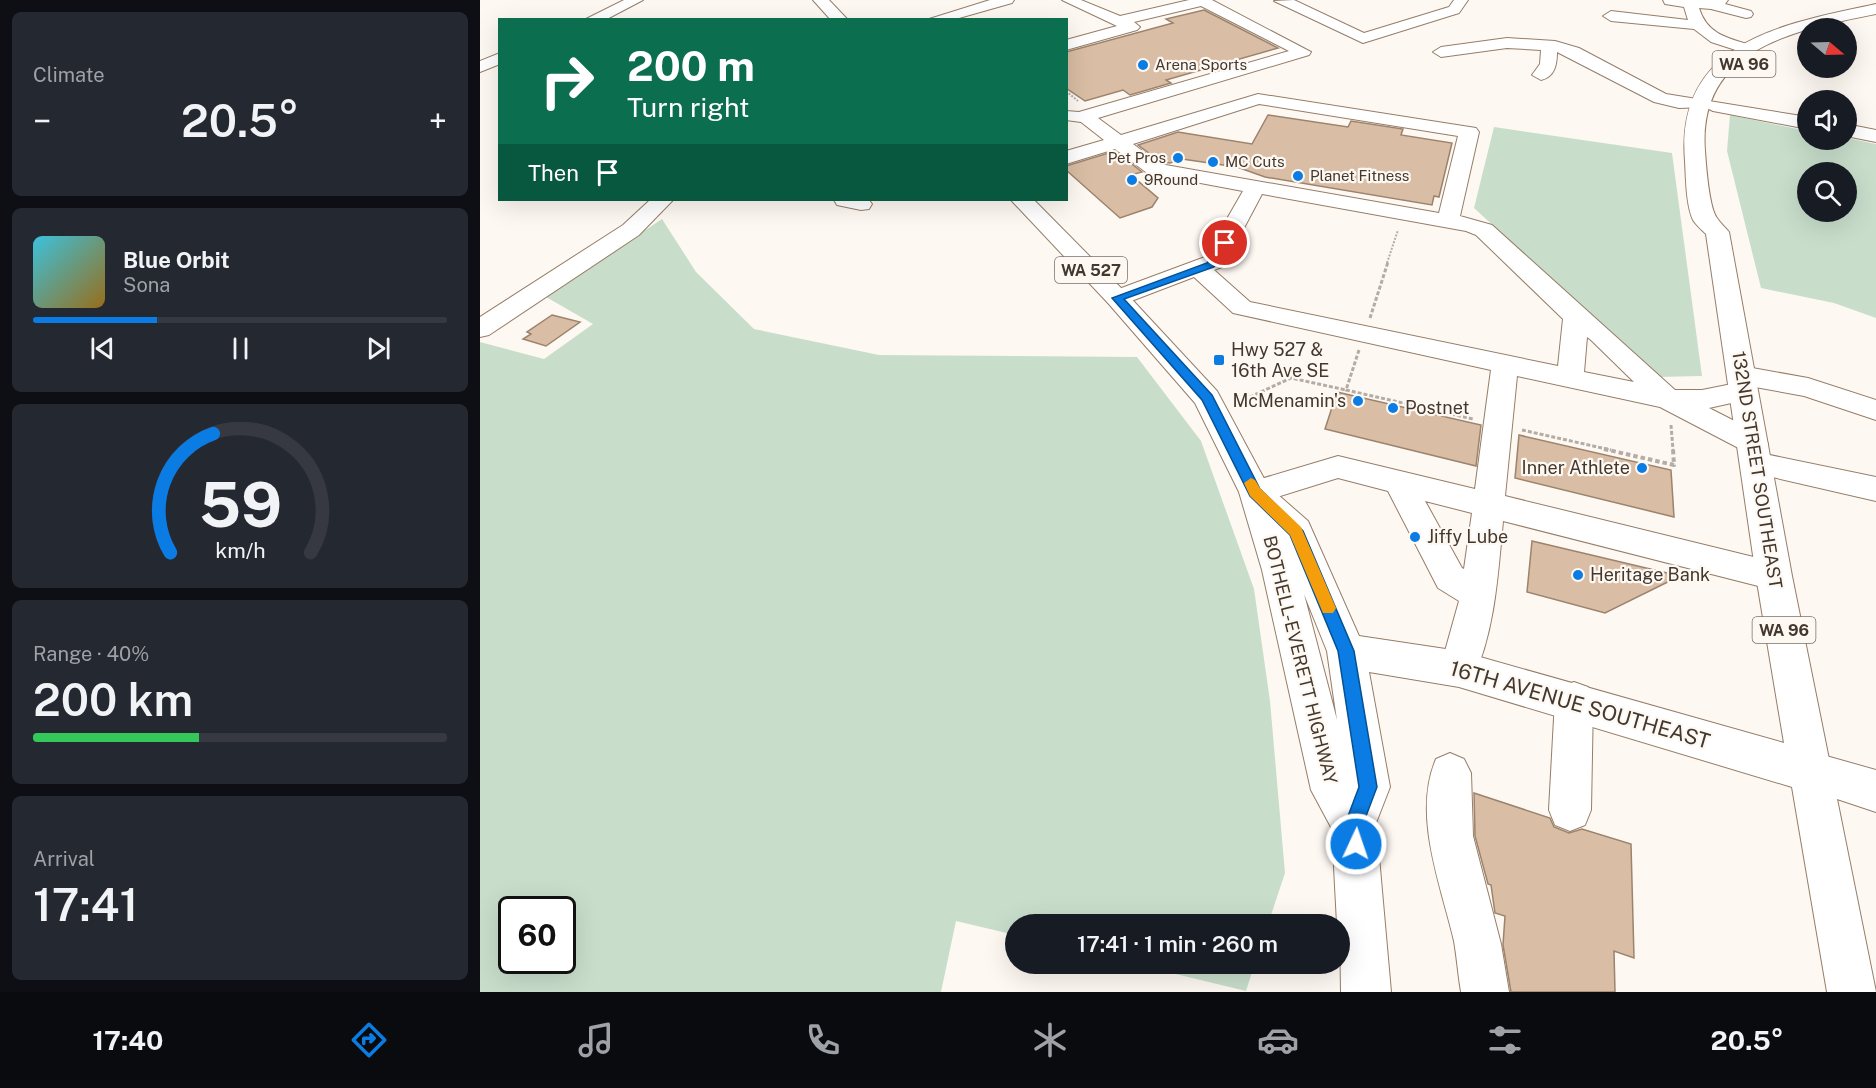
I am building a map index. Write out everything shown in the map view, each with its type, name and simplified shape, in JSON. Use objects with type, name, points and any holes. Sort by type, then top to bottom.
[{"type":"main road","points":[[821,0],[838,18]]},
{"type":"main road","name":"132ND STREET SOUTHEAST","points":[[1852,992],[1774,576],[1717,232],[1725,223],[1711,157],[1710,121],[1706,104],[1715,75],[1745,48],[1770,35],[1783,34],[1876,9]]},
{"type":"main road","name":"132ND STREET SOUTHEAST","points":[[1706,104],[1731,77],[1760,52],[1784,39],[1783,34]]},
{"type":"main road","name":"BOTHELL-EVERETT HIGHWAY","points":[[1023,201],[1117,298],[1207,398],[1255,492],[1280,570],[1333,790],[1354,824]]},
{"type":"main road","name":"BOTHELL-EVERETT HIGHWAY","points":[[1255,492],[1296,531],[1346,651],[1368,787],[1354,824],[1366,992]]},
{"type":"main road","points":[[1280,570],[1346,651]]},
{"type":"main road","name":"16TH AVENUE SOUTHEAST","points":[[1346,651],[1459,669],[1574,700],[1812,772]]},
{"type":"street","points":[[596,18],[636,0]]},
{"type":"street","points":[[1068,44],[1131,28],[1070,0]]},
{"type":"street","points":[[1287,0],[1281,1],[1363,38],[1454,10],[1461,0]]},
{"type":"street","points":[[1663,0],[1690,3],[1715,2],[1746,14]]},
{"type":"street","points":[[948,18],[971,15],[996,1]]},
{"type":"street","points":[[1075,113],[1303,52],[1203,1],[1119,21]]},
{"type":"street","points":[[1690,3],[1696,25]]},
{"type":"street","points":[[1611,16],[1696,25],[1714,39],[1745,48]]},
{"type":"street","points":[[1442,52],[1507,43],[1555,46],[1575,50],[1609,73],[1649,93],[1671,100],[1797,121]]},
{"type":"street","points":[[1541,75],[1546,72],[1550,60],[1548,51],[1555,46]]},
{"type":"street","points":[[480,67],[498,59]]},
{"type":"street","points":[[1068,157],[1258,99],[1469,132],[1448,221]]},
{"type":"street","points":[[1075,113],[1119,142],[1154,170],[1472,225],[1484,230],[1576,317],[1600,334],[1668,399],[1755,454],[1876,489]]},
{"type":"street","points":[[1857,132],[1876,136]]},
{"type":"street","points":[[1117,298],[1214,262],[1256,187]]},
{"type":"street","points":[[480,329],[631,230],[661,201]]},
{"type":"street","points":[[1199,269],[1242,308],[1668,399],[1702,400],[1743,383],[1808,387],[1876,410]]},
{"type":"street","points":[[480,301],[510,309]]},
{"type":"street","points":[[1570,378],[1576,317]]},
{"type":"street","points":[[1459,669],[1478,595],[1505,364]]},
{"type":"street","points":[[1255,492],[1338,467],[1774,576]]},
{"type":"street","points":[[1399,482],[1450,578],[1478,595]]},
{"type":"street","points":[[1570,810],[1574,700]]},
{"type":"street","points":[[1812,772],[1876,791]]},
{"type":"street","points":[[1450,773],[1448,822],[1462,889],[1477,938],[1485,992]]},
{"type":"path","points":[[1250,397],[1292,378],[1346,390]]},
{"type":"green space","points":[[1730,115],[1797,129],[1797,150],[1857,150],[1857,140],[1876,144],[1876,318],[1834,303],[1761,288],[1727,151]]},
{"type":"green space","points":[[1494,127],[1672,153],[1702,376],[1658,377],[1474,208]]},
{"type":"green space","points":[[662,219],[696,272],[754,329],[879,355],[1137,357],[1201,441],[1254,589],[1270,701],[1285,873],[1271,914],[1005,914],[1005,933],[956,921],[941,992],[480,992],[480,342],[544,359],[593,324],[546,297]]},
{"type":"green space","points":[[1176,974],[1251,974],[1246,991]]},
{"type":"building","name":"Arena Sports","points":[[1204,10],[1278,48],[1166,80],[1171,83],[1130,95],[1123,90],[1085,101],[1068,89],[1068,51],[1173,23],[1166,19]]},
{"type":"building","points":[[1268,115],[1348,127],[1351,121],[1403,129],[1401,135],[1452,143],[1439,197],[1434,196],[1432,205],[1265,177],[1237,167],[1182,159],[1170,163],[1161,162],[1138,145],[1178,132],[1252,144]]},
{"type":"building","points":[[1115,151],[1142,172],[1131,175],[1158,198],[1152,207],[1120,218],[1068,172],[1068,165]]},
{"type":"building","points":[[552,315],[580,322],[546,346],[523,339],[531,334],[527,332]]},
{"type":"building","points":[[1337,392],[1481,425],[1476,466],[1325,429]]},
{"type":"building","points":[[1519,435],[1671,470],[1674,517],[1515,478]]},
{"type":"building","points":[[1532,541],[1680,576],[1605,613],[1527,592]]},
{"type":"building","points":[[1474,793],[1550,818],[1554,827],[1569,833],[1582,829],[1631,844],[1634,958],[1614,951],[1615,992],[1511,992],[1503,945],[1505,916],[1495,913],[1491,885],[1488,884],[1475,836]]},
{"type":"slow traffic","points":[[1251,483],[1255,492],[1296,531],[1328,608]]},
{"type":"place","name":"Arena Sports","points":[[1143,65]]},
{"type":"place","name":"Pet Pros","points":[[1178,158]]},
{"type":"place","name":"MC Cuts","points":[[1213,162]]},
{"type":"place","name":"Planet Fitness","points":[[1298,176]]},
{"type":"place","name":"9Round","points":[[1132,180]]},
{"type":"place","name":"Hwy 527 & 16th Ave SE","points":[[1219,360]]},
{"type":"place","name":"McMenamin's","points":[[1358,401]]},
{"type":"place","name":"Postnet","points":[[1393,408]]},
{"type":"place","name":"Inner Athlete","points":[[1642,468]]},
{"type":"place","name":"Jiffy Lube","points":[[1415,537]]},
{"type":"place","name":"Heritage Bank","points":[[1578,575]]},
{"type":"route","points":[[1225,243],[1210,265],[1117,298],[1207,398],[1255,492],[1296,531],[1346,651],[1368,787],[1354,824],[1356,844]]}]
